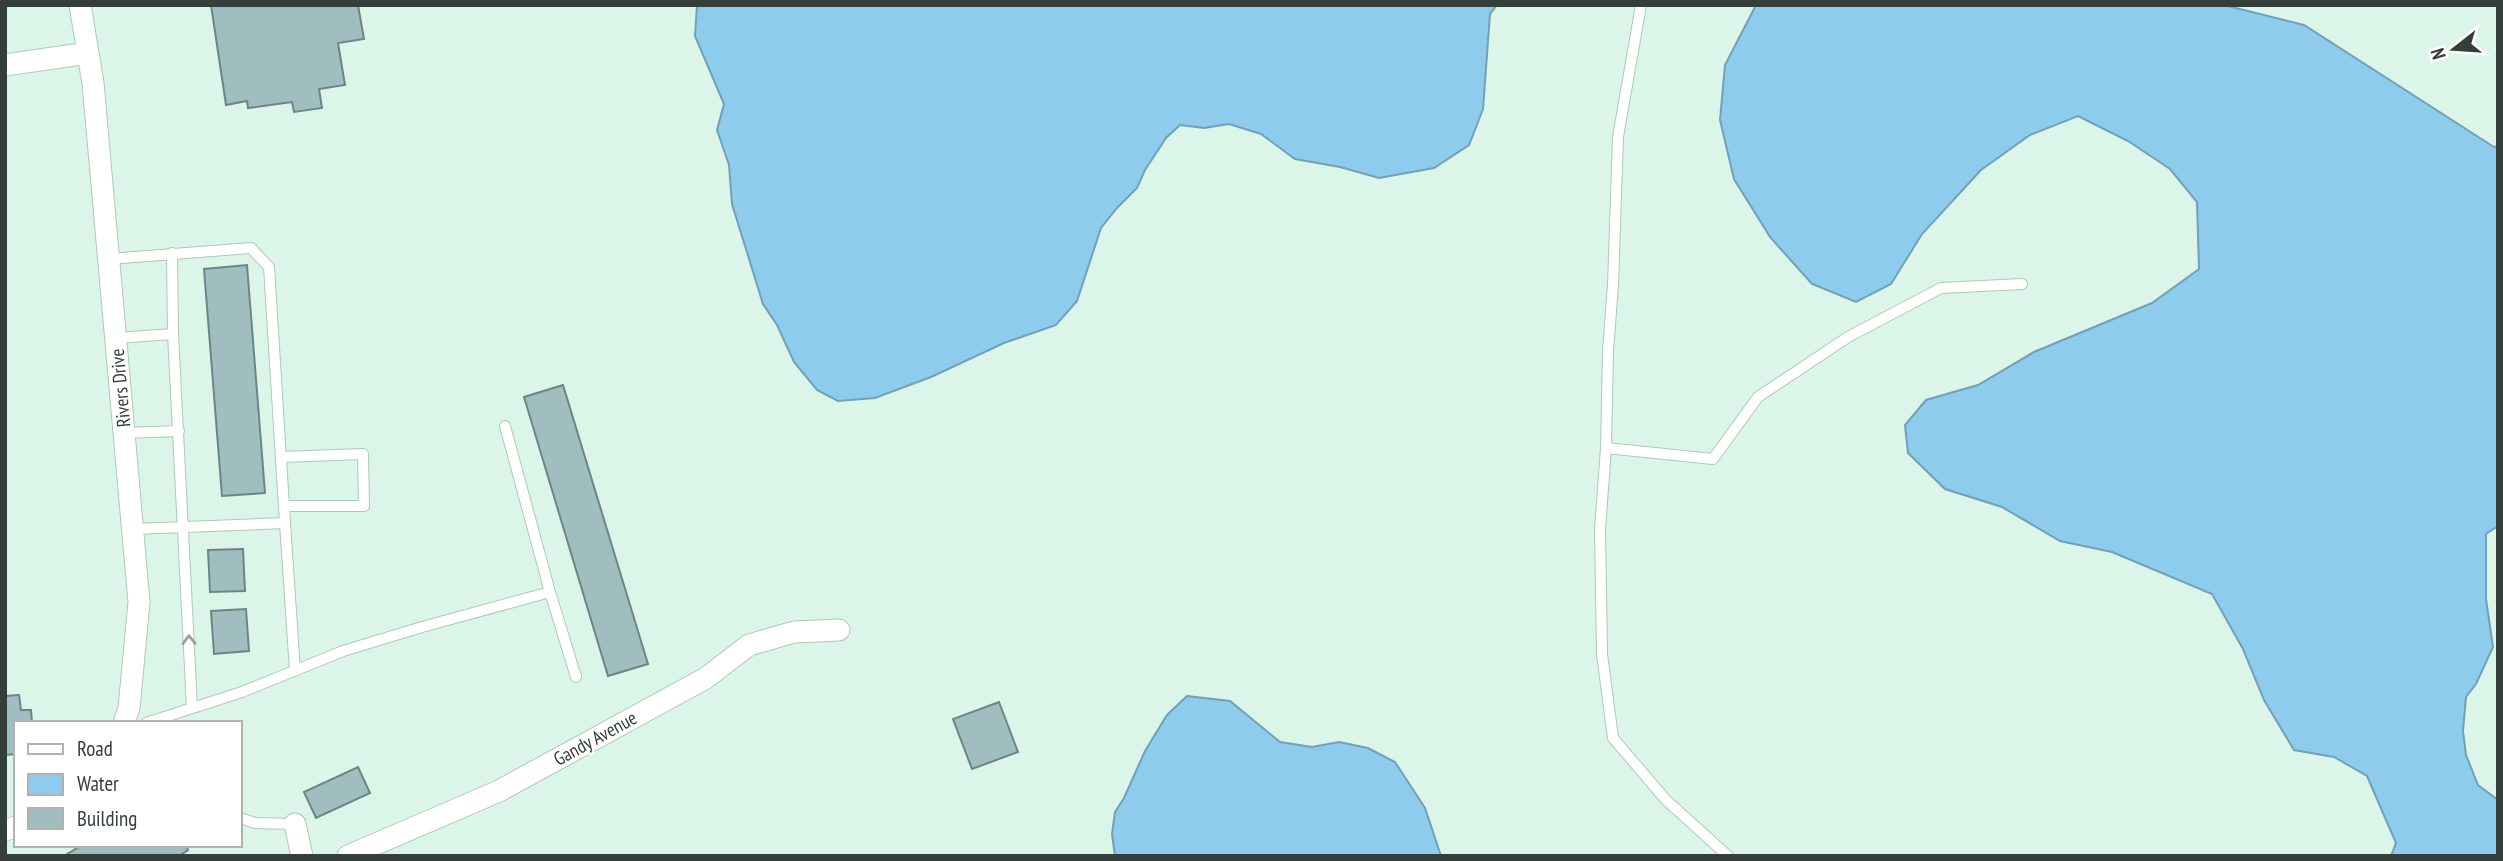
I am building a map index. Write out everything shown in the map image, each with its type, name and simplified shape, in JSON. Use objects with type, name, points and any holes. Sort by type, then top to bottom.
[{"type":"street","name":"Rivers Drive","points":[[80,5],[88,53],[109,259],[139,603],[129,708],[125,721]]},
{"type":"street","points":[[5,65],[88,53]]},
{"type":"street","name":"Gandy Avenue","points":[[348,856],[499,792],[706,678],[749,645],[793,632],[839,629]]},
{"type":"street","points":[[295,824],[302,856]]},
{"type":"lane","points":[[1641,5],[1618,137],[1606,448],[1600,528],[1602,654],[1613,738],[1666,800],[1728,856]]},
{"type":"lane","points":[[109,259],[251,248],[269,267],[295,671]]},
{"type":"lane","points":[[172,253],[173,334],[192,708]]},
{"type":"lane","points":[[1606,448],[1713,459],[1758,397],[1848,337],[1941,288],[2022,284]]},
{"type":"lane","points":[[116,338],[173,334]]},
{"type":"lane","points":[[505,426],[576,677]]},
{"type":"lane","points":[[124,433],[179,430]]},
{"type":"lane","points":[[281,457],[363,454],[364,506],[284,506]]},
{"type":"lane","points":[[133,529],[285,523]]},
{"type":"lane","points":[[152,721],[242,692],[343,651],[550,592]]},
{"type":"lane","points":[[242,819],[255,823],[295,824]]},
{"type":"water","points":[[697,5],[1497,5],[1490,14],[1483,109],[1469,145],[1434,168],[1379,178],[1340,167],[1295,159],[1261,134],[1229,124],[1204,128],[1180,125],[1166,138],[1145,170],[1137,188],[1101,228],[1077,301],[1056,325],[1004,343],[931,377],[875,398],[838,401],[817,390],[794,362],[777,325],[763,304],[732,204],[729,165],[717,130],[724,104],[695,36]]},
{"type":"water","points":[[1756,5],[2224,5],[2304,25],[2494,147],[2498,146],[2498,526],[2486,534],[2486,599],[2493,647],[2476,684],[2466,697],[2463,731],[2466,755],[2478,785],[2498,800],[2498,856],[2391,856],[2396,843],[2367,776],[2334,757],[2294,750],[2264,700],[2243,649],[2212,594],[2112,552],[2060,541],[2002,507],[1945,489],[1908,453],[1905,425],[1926,400],[1978,385],[2034,352],[2152,303],[2199,269],[2197,202],[2170,169],[2128,141],[2078,116],[2030,135],[1981,170],[1922,234],[1891,284],[1856,302],[1812,284],[1770,237],[1734,179],[1720,120],[1725,65]]},
{"type":"water","points":[[1187,696],[1230,701],[1280,742],[1312,747],[1339,742],[1368,748],[1395,762],[1425,808],[1441,856],[1115,856],[1112,834],[1115,812],[1145,751],[1167,715]]},
{"type":"building","points":[[211,5],[358,5],[364,39],[338,43],[345,85],[319,89],[322,108],[294,112],[292,102],[248,108],[247,101],[226,105]]},
{"type":"building","points":[[247,265],[265,493],[222,496],[204,269]]},
{"type":"building","points":[[563,385],[648,664],[608,676],[524,397]]},
{"type":"building","points":[[243,549],[245,591],[210,592],[208,550]]},
{"type":"building","points":[[246,609],[249,651],[214,654],[211,611]]},
{"type":"building","points":[[19,695],[21,710],[31,710],[32,721],[14,721],[14,754],[5,755],[5,696]]},
{"type":"building","points":[[999,702],[1018,752],[972,769],[953,719]]},
{"type":"building","points":[[358,767],[370,793],[316,818],[304,792]]},
{"type":"building","points":[[79,847],[187,847],[188,850],[179,856],[64,856]]}]
